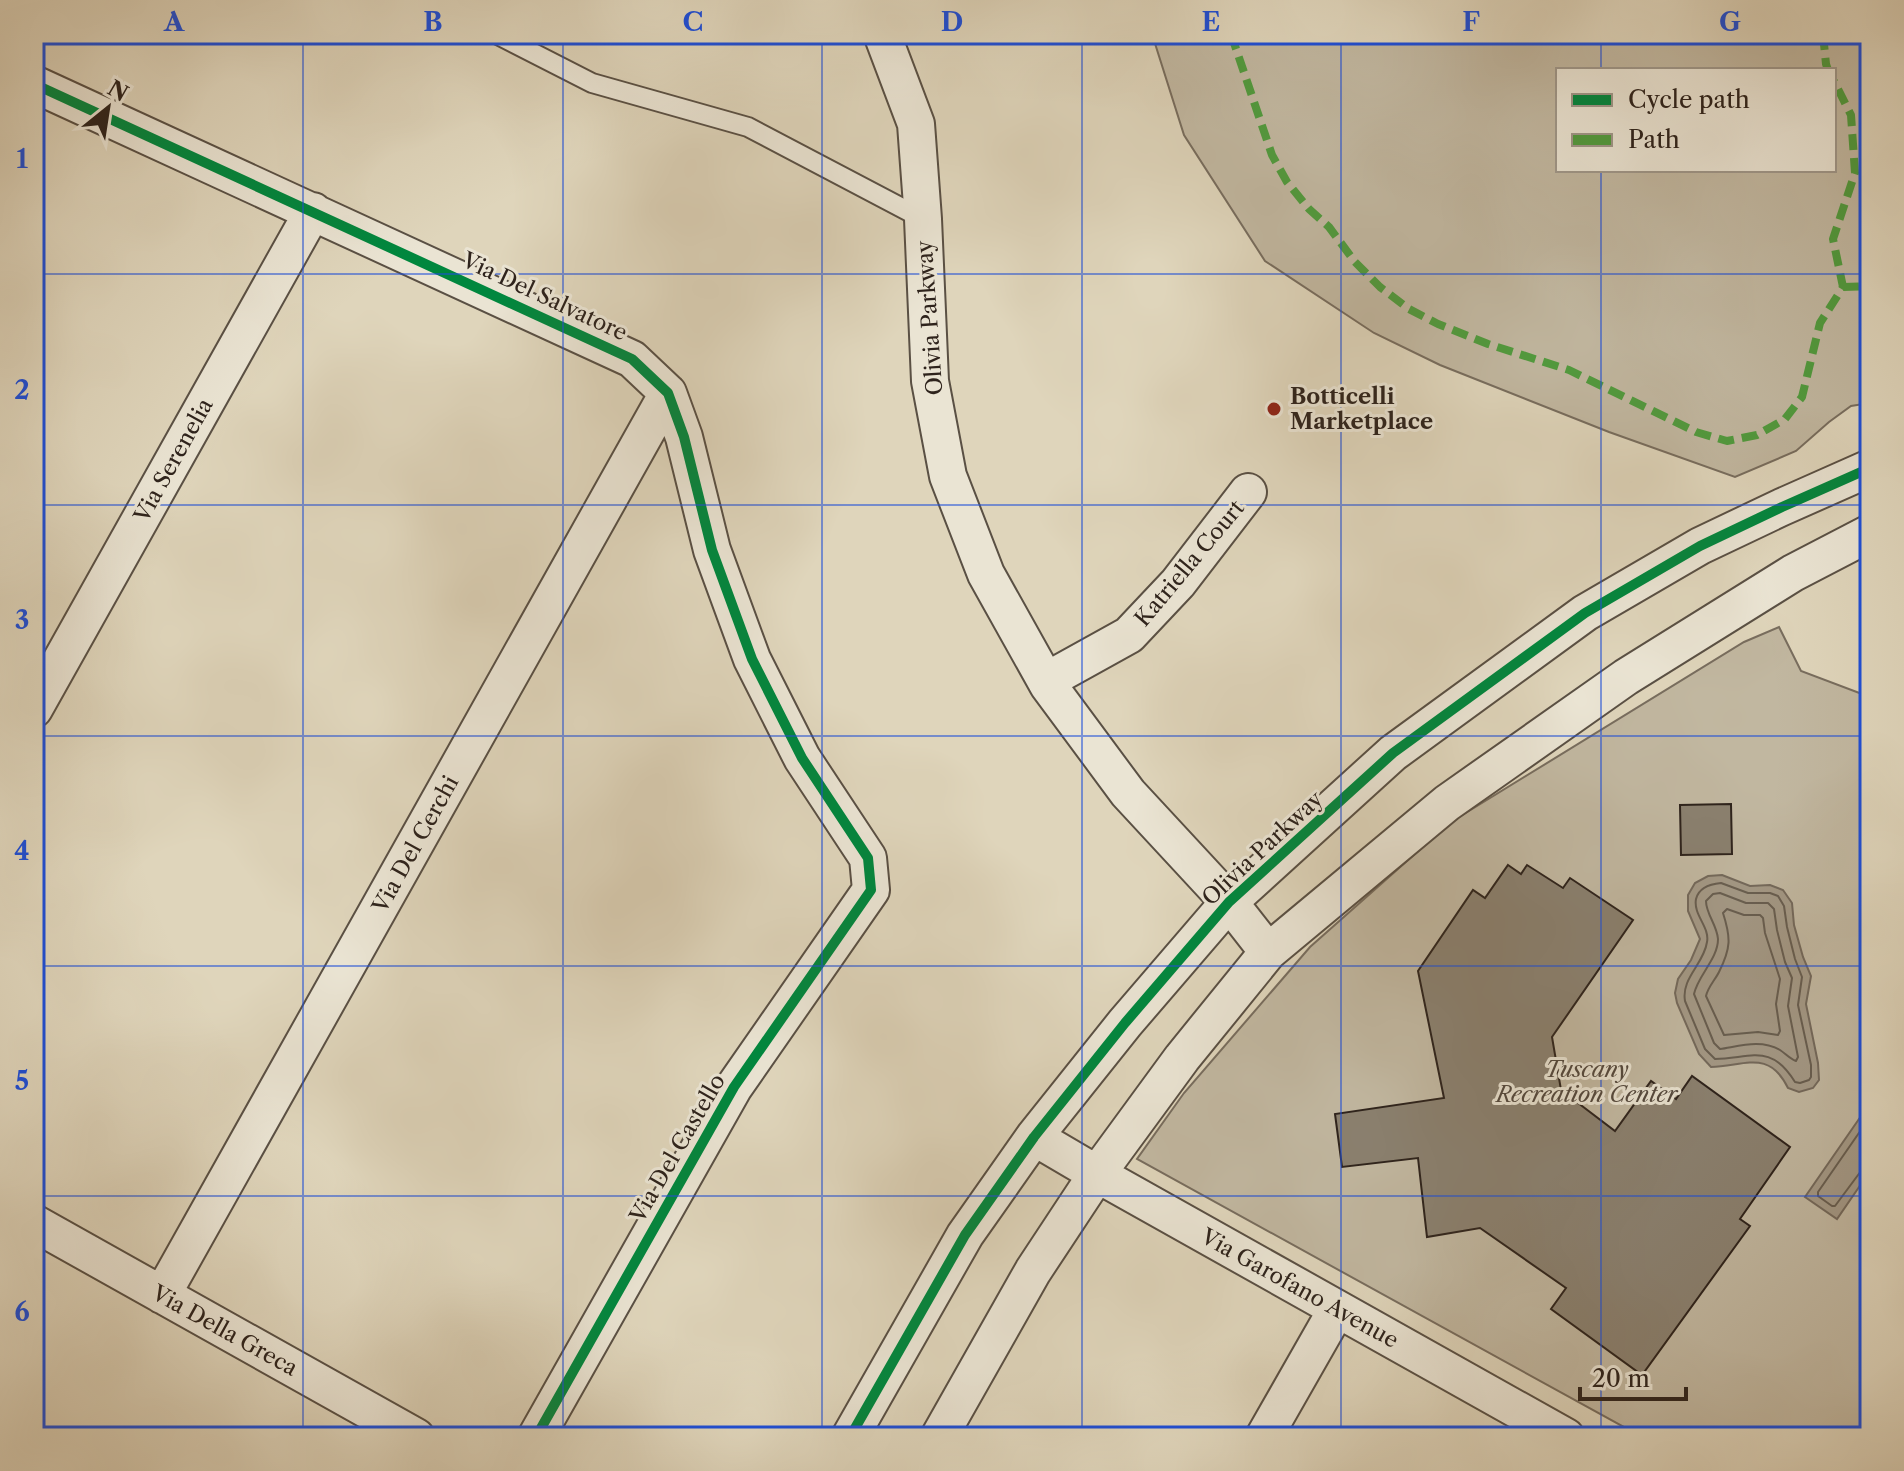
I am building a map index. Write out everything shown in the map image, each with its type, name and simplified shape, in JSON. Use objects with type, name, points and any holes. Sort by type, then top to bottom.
[{"type":"street","name":"Olivia Parkway","points":[[882,34],[916,124],[930,381],[948,476],[986,574],[1046,681],[1128,793],[1229,902],[1268,952]]},
{"type":"street","name":"Via Del Salvatore","points":[[34,84],[632,359],[668,393],[684,437],[712,550],[752,659],[802,758],[868,858],[871,890]]},
{"type":"street","name":"Via Serenelia","points":[[34,709],[313,211]]},
{"type":"street","name":"Via Del Cerchi","points":[[162,1295],[668,393]]},
{"type":"street","name":"Olivia Parkway","points":[[850,1437],[965,1235],[1034,1137],[1125,1023],[1229,902],[1393,753],[1585,613],[1700,546],[1870,468]]},
{"type":"street","name":"Katriella Court","points":[[1046,681],[1129,635],[1178,583],[1248,492]]},
{"type":"street","points":[[939,1437],[1033,1271],[1097,1174],[1182,1058],[1268,952],[1447,803],[1626,677],[1793,573],[1870,533]]},
{"type":"street","name":"Via Del Castello","points":[[536,1437],[734,1087],[871,890]]},
{"type":"street","name":"Via Garofano Avenue","points":[[1034,1137],[1566,1437]]},
{"type":"street","name":"Via Della Greca","points":[[34,1223],[416,1437]]},
{"type":"street","points":[[1264,1437],[1337,1309]]},
{"type":"lane","points":[[496,34],[592,83],[748,127],[923,219]]},
{"type":"green space","points":[[1152,34],[1870,34],[1870,403],[1851,406],[1796,451],[1735,477],[1609,432],[1440,365],[1374,333],[1265,261],[1184,135]]},
{"type":"green space","name":"Tuscany Recreation Center","points":[[1779,627],[1801,671],[1870,697],[1870,1437],[1642,1437],[1137,1159],[1184,1093],[1310,947],[1451,822],[1744,642]]},
{"type":"water","points":[[1722,875],[1750,886],[1770,885],[1783,890],[1792,903],[1794,925],[1811,976],[1806,1004],[1819,1080],[1813,1088],[1799,1092],[1788,1088],[1773,1068],[1755,1062],[1711,1067],[1699,1054],[1677,1003],[1675,993],[1678,979],[1700,939],[1688,911],[1688,895],[1695,883],[1708,876]]},
{"type":"water","points":[[1868,1106],[1870,1171],[1837,1219],[1805,1197]]},
{"type":"building","points":[[1731,804],[1732,854],[1681,855],[1680,805]]},
{"type":"building","points":[[1508,865],[1521,874],[1527,865],[1563,888],[1570,878],[1633,920],[1552,1037],[1561,1090],[1615,1131],[1651,1081],[1676,1099],[1692,1076],[1790,1147],[1740,1219],[1750,1226],[1642,1375],[1551,1309],[1566,1288],[1480,1228],[1427,1237],[1418,1158],[1342,1167],[1335,1114],[1444,1098],[1418,971],[1473,890],[1485,898]]},
{"type":"marked path","points":[[1231,34],[1272,155],[1287,182],[1380,287],[1409,309],[1438,324],[1569,370],[1696,432],[1727,441],[1757,435],[1785,419],[1802,397],[1820,323],[1843,287],[1833,239],[1855,173],[1851,115],[1836,85]]},
{"type":"marked path","points":[[1823,34],[1827,68]]},
{"type":"marked path","points":[[1843,287],[1870,286]]},
{"type":"cycle path","points":[[34,84],[632,359],[668,393],[684,437],[712,550],[752,659],[802,758],[868,858],[871,890],[734,1087],[536,1437]]},
{"type":"cycle path","points":[[850,1437],[965,1235],[1034,1137],[1125,1023],[1229,902],[1393,753],[1585,613],[1700,546],[1870,468]]},
{"type":"place","name":"Botticelli Marketplace","points":[[1274,409]]}]
